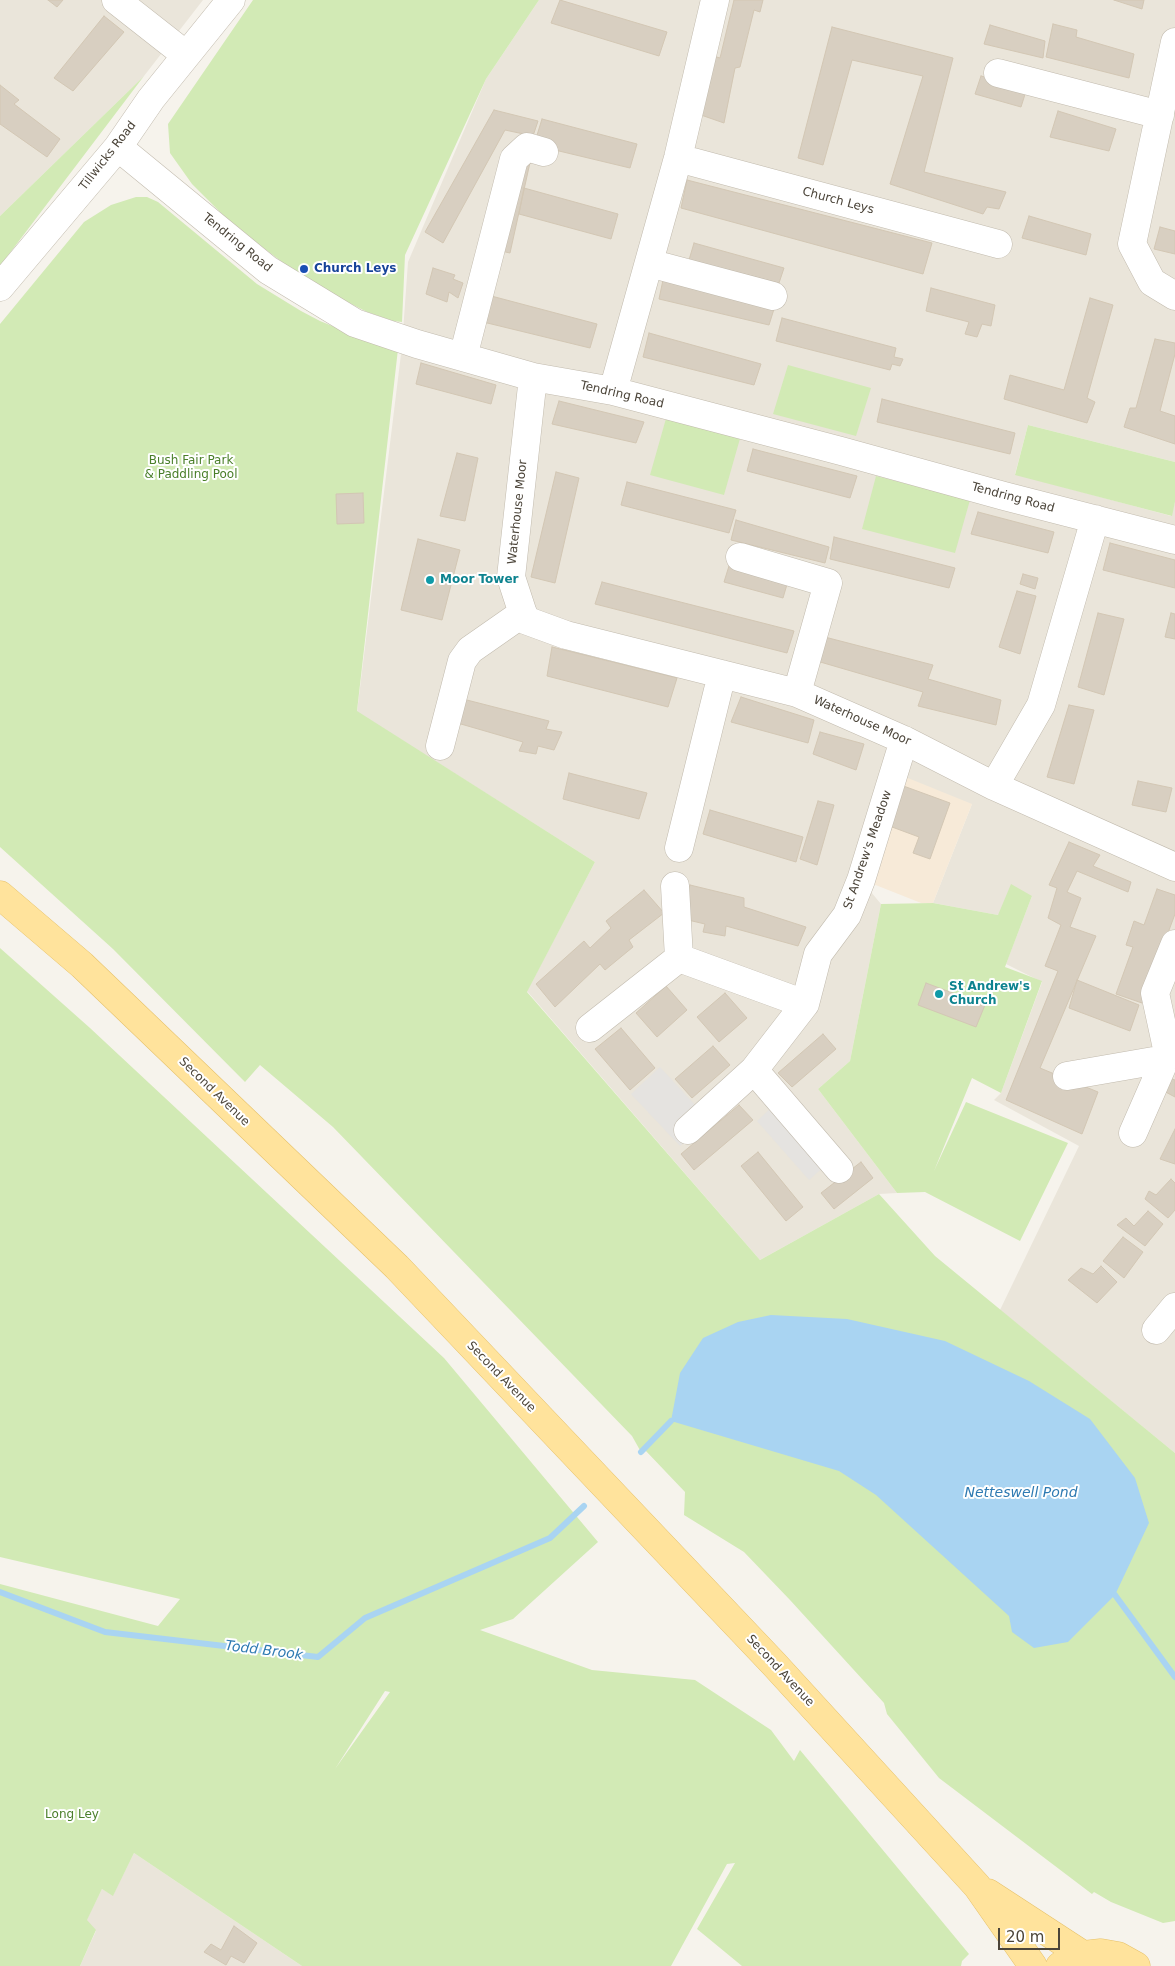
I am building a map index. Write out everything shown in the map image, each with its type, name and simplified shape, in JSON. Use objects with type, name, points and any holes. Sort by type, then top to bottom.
[{"type":"main road","name":"Second Avenue","points":[[0,895],[82,965],[397,1268],[774,1664],[977,1886],[1033,1966]]},
{"type":"main road","name":"Second Avenue","points":[[977,1886],[1072,1960]]},
{"type":"main road","points":[[1072,1960],[1101,1953],[1118,1956],[1136,1966]]},
{"type":"street","points":[[116,0],[186,55]]},
{"type":"street","name":"Tillwicks Road","points":[[0,287],[118,147],[151,99],[231,0]]},
{"type":"street","points":[[613,390],[678,158],[715,0]]},
{"type":"street","points":[[1175,42],[1132,244],[1152,282],[1175,296]]},
{"type":"street","points":[[998,73],[1160,115]]},
{"type":"street","name":"Tendring Road","points":[[118,147],[268,270],[355,323],[532,377],[613,390],[1004,496],[1175,540]]},
{"type":"street","points":[[463,357],[514,159],[527,147],[544,152]]},
{"type":"street","name":"Church Leys","points":[[678,158],[998,244]]},
{"type":"street","points":[[648,263],[773,296]]},
{"type":"street","name":"Waterhouse Moor","points":[[532,377],[511,577],[526,620],[566,635],[797,693],[904,740],[994,786],[1175,867]]},
{"type":"street","points":[[994,786],[1041,705],[1095,519]]},
{"type":"street","points":[[740,557],[828,583],[797,693]]},
{"type":"street","points":[[440,746],[462,661],[470,650],[523,613]]},
{"type":"street","points":[[679,848],[722,674]]},
{"type":"street","name":"St Andrew's Meadow","points":[[805,1004],[818,954],[847,915],[861,880],[904,740]]},
{"type":"street","points":[[675,886],[679,958]]},
{"type":"street","points":[[1133,1133],[1168,1054],[1155,993],[1175,944]]},
{"type":"street","points":[[679,958],[805,1004],[754,1070],[688,1130]]},
{"type":"street","points":[[590,1028],[679,958]]},
{"type":"street","points":[[1067,1076],[1165,1059]]},
{"type":"street","points":[[754,1070],[839,1170]]},
{"type":"street","points":[[1156,1330],[1175,1307]]},
{"type":"shaded area","points":[[0,0],[203,0],[144,76],[0,216]]},
{"type":"shaded area","points":[[539,0],[1175,0],[1175,462],[1028,425],[1015,474],[1171,516],[1175,502],[1175,1453],[1000,1310],[1079,1146],[994,1100],[1001,1093],[1042,982],[1006,964],[1032,896],[998,915],[933,903],[972,804],[861,880],[881,904],[850,1061],[818,1089],[897,1193],[879,1194],[760,1260],[527,991],[595,862],[357,712],[402,346],[408,262],[486,79]]},
{"type":"shaded area","points":[[898,774],[972,804],[933,903],[921,903],[863,880]]},
{"type":"shaded area","points":[[660,1067],[709,1120],[680,1146],[631,1094]]},
{"type":"shaded area","points":[[784,1096],[836,1156],[809,1180],[757,1121]]},
{"type":"shaded area","points":[[134,1853],[302,1966],[80,1966],[96,1931],[86,1921],[102,1889],[113,1895]]},
{"type":"green space","points":[[253,0],[539,0],[486,79],[405,255],[402,322],[393,321],[367,312],[298,274],[233,225],[192,184],[170,153],[168,124]]},
{"type":"green space","points":[[144,76],[0,266],[0,216]]},
{"type":"green space","name":"Bush Fair Park & Paddling Pool","points":[[136,197],[147,197],[158,202],[257,284],[301,311],[320,321],[372,342],[398,349],[357,711],[595,862],[527,992],[760,1260],[879,1194],[935,1256],[1175,1453],[1175,1921],[1163,1923],[1111,1902],[1094,1892],[1092,1894],[939,1778],[887,1714],[884,1703],[790,1600],[744,1552],[684,1515],[685,1492],[645,1450],[641,1452],[632,1436],[333,1127],[260,1065],[245,1082],[113,949],[0,847],[0,324],[84,222],[111,205]]},
{"type":"green space","points":[[788,365],[871,388],[856,436],[773,414]]},
{"type":"green space","points":[[667,415],[741,435],[724,495],[650,475]]},
{"type":"green space","points":[[1028,425],[1175,462],[1175,502],[1172,516],[1015,475]]},
{"type":"green space","points":[[876,476],[970,500],[955,553],[862,529]]},
{"type":"green space","points":[[1011,884],[1032,896],[1005,967],[1042,981],[1001,1093],[972,1078],[934,1171],[966,1102],[1068,1143],[1020,1241],[925,1192],[897,1193],[818,1089],[850,1061],[881,904],[933,903],[998,915]]},
{"type":"green space","name":"Long Ley","points":[[0,948],[90,1028],[444,1358],[598,1542],[513,1619],[480,1630],[592,1670],[695,1680],[771,1730],[794,1761],[800,1750],[969,1954],[962,1961],[961,1966],[742,1966],[697,1929],[735,1863],[727,1864],[671,1966],[302,1966],[134,1853],[113,1896],[102,1889],[87,1920],[96,1930],[80,1966],[0,1966],[0,1584],[158,1626],[180,1599],[0,1557]],"holes":[[[385,1691],[390,1692],[335,1769]]]},
{"type":"water","name":"Netteswell Pond","points":[[771,1315],[847,1319],[945,1341],[1029,1381],[1090,1419],[1135,1478],[1149,1523],[1115,1595],[1068,1642],[1034,1648],[1012,1632],[1009,1616],[876,1495],[839,1471],[671,1421],[680,1373],[703,1338],[738,1322]]},
{"type":"building","points":[[48,0],[63,0],[57,7]]},
{"type":"building","points":[[560,0],[667,32],[659,56],[551,23]]},
{"type":"building","points":[[734,0],[763,0],[760,12],[754,10],[740,67],[735,68],[724,123],[701,115],[713,56],[720,58]]},
{"type":"building","points":[[1114,0],[1144,0],[1142,9]]},
{"type":"building","points":[[104,16],[124,32],[73,91],[54,78]]},
{"type":"building","points":[[1053,24],[1077,30],[1076,37],[1134,54],[1129,78],[1046,57]]},
{"type":"building","points":[[990,25],[1045,41],[1043,58],[984,44]]},
{"type":"building","points":[[832,27],[953,58],[924,172],[1006,192],[999,209],[987,207],[983,214],[890,184],[923,76],[852,60],[823,165],[798,158]]},
{"type":"building","points":[[981,76],[1027,88],[1021,107],[975,94]]},
{"type":"building","points":[[0,85],[19,100],[14,104],[60,139],[47,157],[0,124]]},
{"type":"building","points":[[494,110],[538,121],[533,136],[505,130],[443,243],[425,232]]},
{"type":"building","points":[[1058,111],[1116,129],[1109,151],[1050,137]]},
{"type":"building","points":[[542,119],[637,144],[630,168],[534,145]]},
{"type":"building","points":[[516,154],[531,158],[510,253],[492,249]]},
{"type":"building","points":[[687,180],[932,243],[923,274],[681,208]]},
{"type":"building","points":[[524,188],[618,214],[611,239],[519,214]]},
{"type":"building","points":[[1029,216],[1091,234],[1086,255],[1022,238]]},
{"type":"building","points":[[1160,227],[1175,231],[1175,254],[1154,249]]},
{"type":"building","points":[[694,243],[784,268],[779,283],[689,260]]},
{"type":"building","points":[[433,268],[455,275],[453,279],[463,283],[458,298],[449,292],[447,302],[426,294]]},
{"type":"building","points":[[663,280],[774,309],[769,325],[659,299]]},
{"type":"building","points":[[931,288],[995,305],[991,326],[982,324],[977,337],[965,334],[969,322],[926,311]]},
{"type":"building","points":[[480,293],[597,324],[590,348],[475,320]]},
{"type":"building","points":[[1090,298],[1113,305],[1087,398],[1095,402],[1087,423],[1004,399],[1010,375],[1064,390]]},
{"type":"building","points":[[782,318],[896,348],[894,357],[903,359],[900,366],[892,364],[890,370],[776,341]]},
{"type":"building","points":[[649,333],[761,364],[754,385],[643,357]]},
{"type":"building","points":[[1155,339],[1175,343],[1175,354],[1160,411],[1175,416],[1175,444],[1124,427],[1130,408],[1136,408]]},
{"type":"building","points":[[421,363],[496,385],[491,404],[416,384]]},
{"type":"building","points":[[882,399],[1015,433],[1010,454],[877,422]]},
{"type":"building","points":[[559,401],[644,422],[636,443],[552,424]]},
{"type":"building","points":[[753,449],[857,476],[850,498],[747,471]]},
{"type":"building","points":[[457,453],[478,458],[465,521],[440,516]]},
{"type":"building","points":[[556,472],[579,478],[555,583],[531,577]]},
{"type":"building","points":[[627,482],[736,510],[729,533],[621,505]]},
{"type":"building","points":[[363,493],[364,523],[337,524],[336,494]]},
{"type":"building","points":[[978,512],[1054,532],[1048,553],[971,534]]},
{"type":"building","points":[[736,520],[829,547],[825,563],[731,540]]},
{"type":"building","points":[[834,537],[955,568],[949,588],[830,559]]},
{"type":"building","name":"Moor Tower","points":[[418,539],[460,550],[442,620],[401,610]]},
{"type":"building","points":[[1110,543],[1175,560],[1175,588],[1103,570]]},
{"type":"building","points":[[729,566],[788,581],[783,598],[724,582]]},
{"type":"building","points":[[1023,574],[1038,578],[1035,589],[1020,584]]},
{"type":"building","points":[[602,582],[794,631],[787,653],[595,604]]},
{"type":"building","points":[[1017,591],[1036,596],[1020,654],[999,647]]},
{"type":"building","points":[[1098,613],[1124,619],[1104,695],[1078,687]]},
{"type":"building","points":[[1171,613],[1175,614],[1175,639],[1165,637]]},
{"type":"building","points":[[817,635],[933,665],[928,679],[1001,700],[996,725],[918,706],[923,692],[810,659]]},
{"type":"building","points":[[552,647],[677,678],[668,707],[547,676]]},
{"type":"building","points":[[741,697],[814,720],[808,743],[731,722]]},
{"type":"building","points":[[459,698],[549,721],[546,729],[562,732],[554,750],[538,746],[536,754],[519,751],[523,742],[454,722]]},
{"type":"building","points":[[1069,705],[1094,710],[1074,784],[1047,777]]},
{"type":"building","points":[[820,732],[864,744],[856,770],[813,754]]},
{"type":"building","points":[[569,773],[647,793],[639,819],[563,799]]},
{"type":"building","points":[[1138,781],[1172,788],[1166,812],[1132,805]]},
{"type":"building","points":[[898,784],[950,803],[930,859],[913,853],[919,837],[892,827],[886,842]]},
{"type":"building","points":[[818,801],[834,805],[817,865],[800,859]]},
{"type":"building","points":[[710,810],[803,837],[796,862],[703,834]]},
{"type":"building","points":[[1069,842],[1100,855],[1093,866],[1131,882],[1128,892],[1077,871],[1067,892],[1081,898],[1070,927],[1096,936],[1040,1068],[1098,1092],[1082,1134],[1006,1100],[1058,971],[1045,966],[1061,925],[1048,918],[1057,888],[1049,885]]},
{"type":"building","points":[[690,885],[744,898],[744,907],[806,927],[798,946],[726,926],[725,936],[703,932],[705,924],[688,920],[690,913],[683,909]]},
{"type":"building","points":[[1157,889],[1175,895],[1175,914],[1142,1003],[1116,994],[1133,947],[1126,945],[1134,921],[1144,925]]},
{"type":"building","points":[[644,890],[664,913],[629,940],[633,947],[605,970],[600,964],[555,1007],[536,984],[584,941],[590,948],[611,928],[606,921]]},
{"type":"building","points":[[1077,980],[1139,1005],[1130,1031],[1069,1008]]},
{"type":"building","name":"St Andrew's Church","points":[[926,983],[985,1005],[976,1027],[918,1005]]},
{"type":"building","points":[[666,986],[687,1010],[657,1037],[636,1013]]},
{"type":"building","points":[[725,993],[747,1018],[719,1042],[697,1017]]},
{"type":"building","points":[[621,1028],[655,1068],[630,1090],[595,1049]]},
{"type":"building","points":[[823,1034],[836,1049],[792,1087],[778,1073]]},
{"type":"building","points":[[713,1046],[730,1065],[692,1098],[675,1079]]},
{"type":"building","points":[[1163,1076],[1175,1080],[1175,1097],[1158,1088]]},
{"type":"building","points":[[739,1105],[753,1120],[694,1170],[681,1154]]},
{"type":"building","points":[[1175,1129],[1175,1164],[1160,1159]]},
{"type":"building","points":[[758,1152],[803,1207],[786,1221],[741,1166]]},
{"type":"building","points":[[861,1162],[873,1178],[834,1209],[821,1193]]},
{"type":"building","points":[[1171,1179],[1175,1183],[1175,1210],[1168,1218],[1145,1199],[1149,1191],[1156,1195]]},
{"type":"building","points":[[1148,1211],[1163,1224],[1145,1246],[1117,1225],[1126,1218],[1134,1226]]},
{"type":"building","points":[[1123,1237],[1143,1252],[1124,1278],[1103,1261]]},
{"type":"building","points":[[1101,1266],[1117,1282],[1097,1303],[1068,1280],[1081,1268],[1093,1274]]},
{"type":"building","points":[[234,1926],[257,1943],[244,1963],[231,1956],[226,1965],[204,1952],[211,1944],[221,1950]]},
{"type":"waterway","name":"Todd Brook","points":[[641,1452],[671,1421]]},
{"type":"waterway","name":"Todd Brook","points":[[0,1592],[105,1632],[318,1657],[365,1618],[550,1538],[584,1506]]},
{"type":"waterway","name":"Todd Brook","points":[[1115,1595],[1175,1677]]},
{"type":"place","name":"Church Leys","points":[[304,269]]},
{"type":"place","name":"Moor Tower","points":[[430,580]]},
{"type":"place","name":"St Andrew's Church","points":[[939,994]]}]
